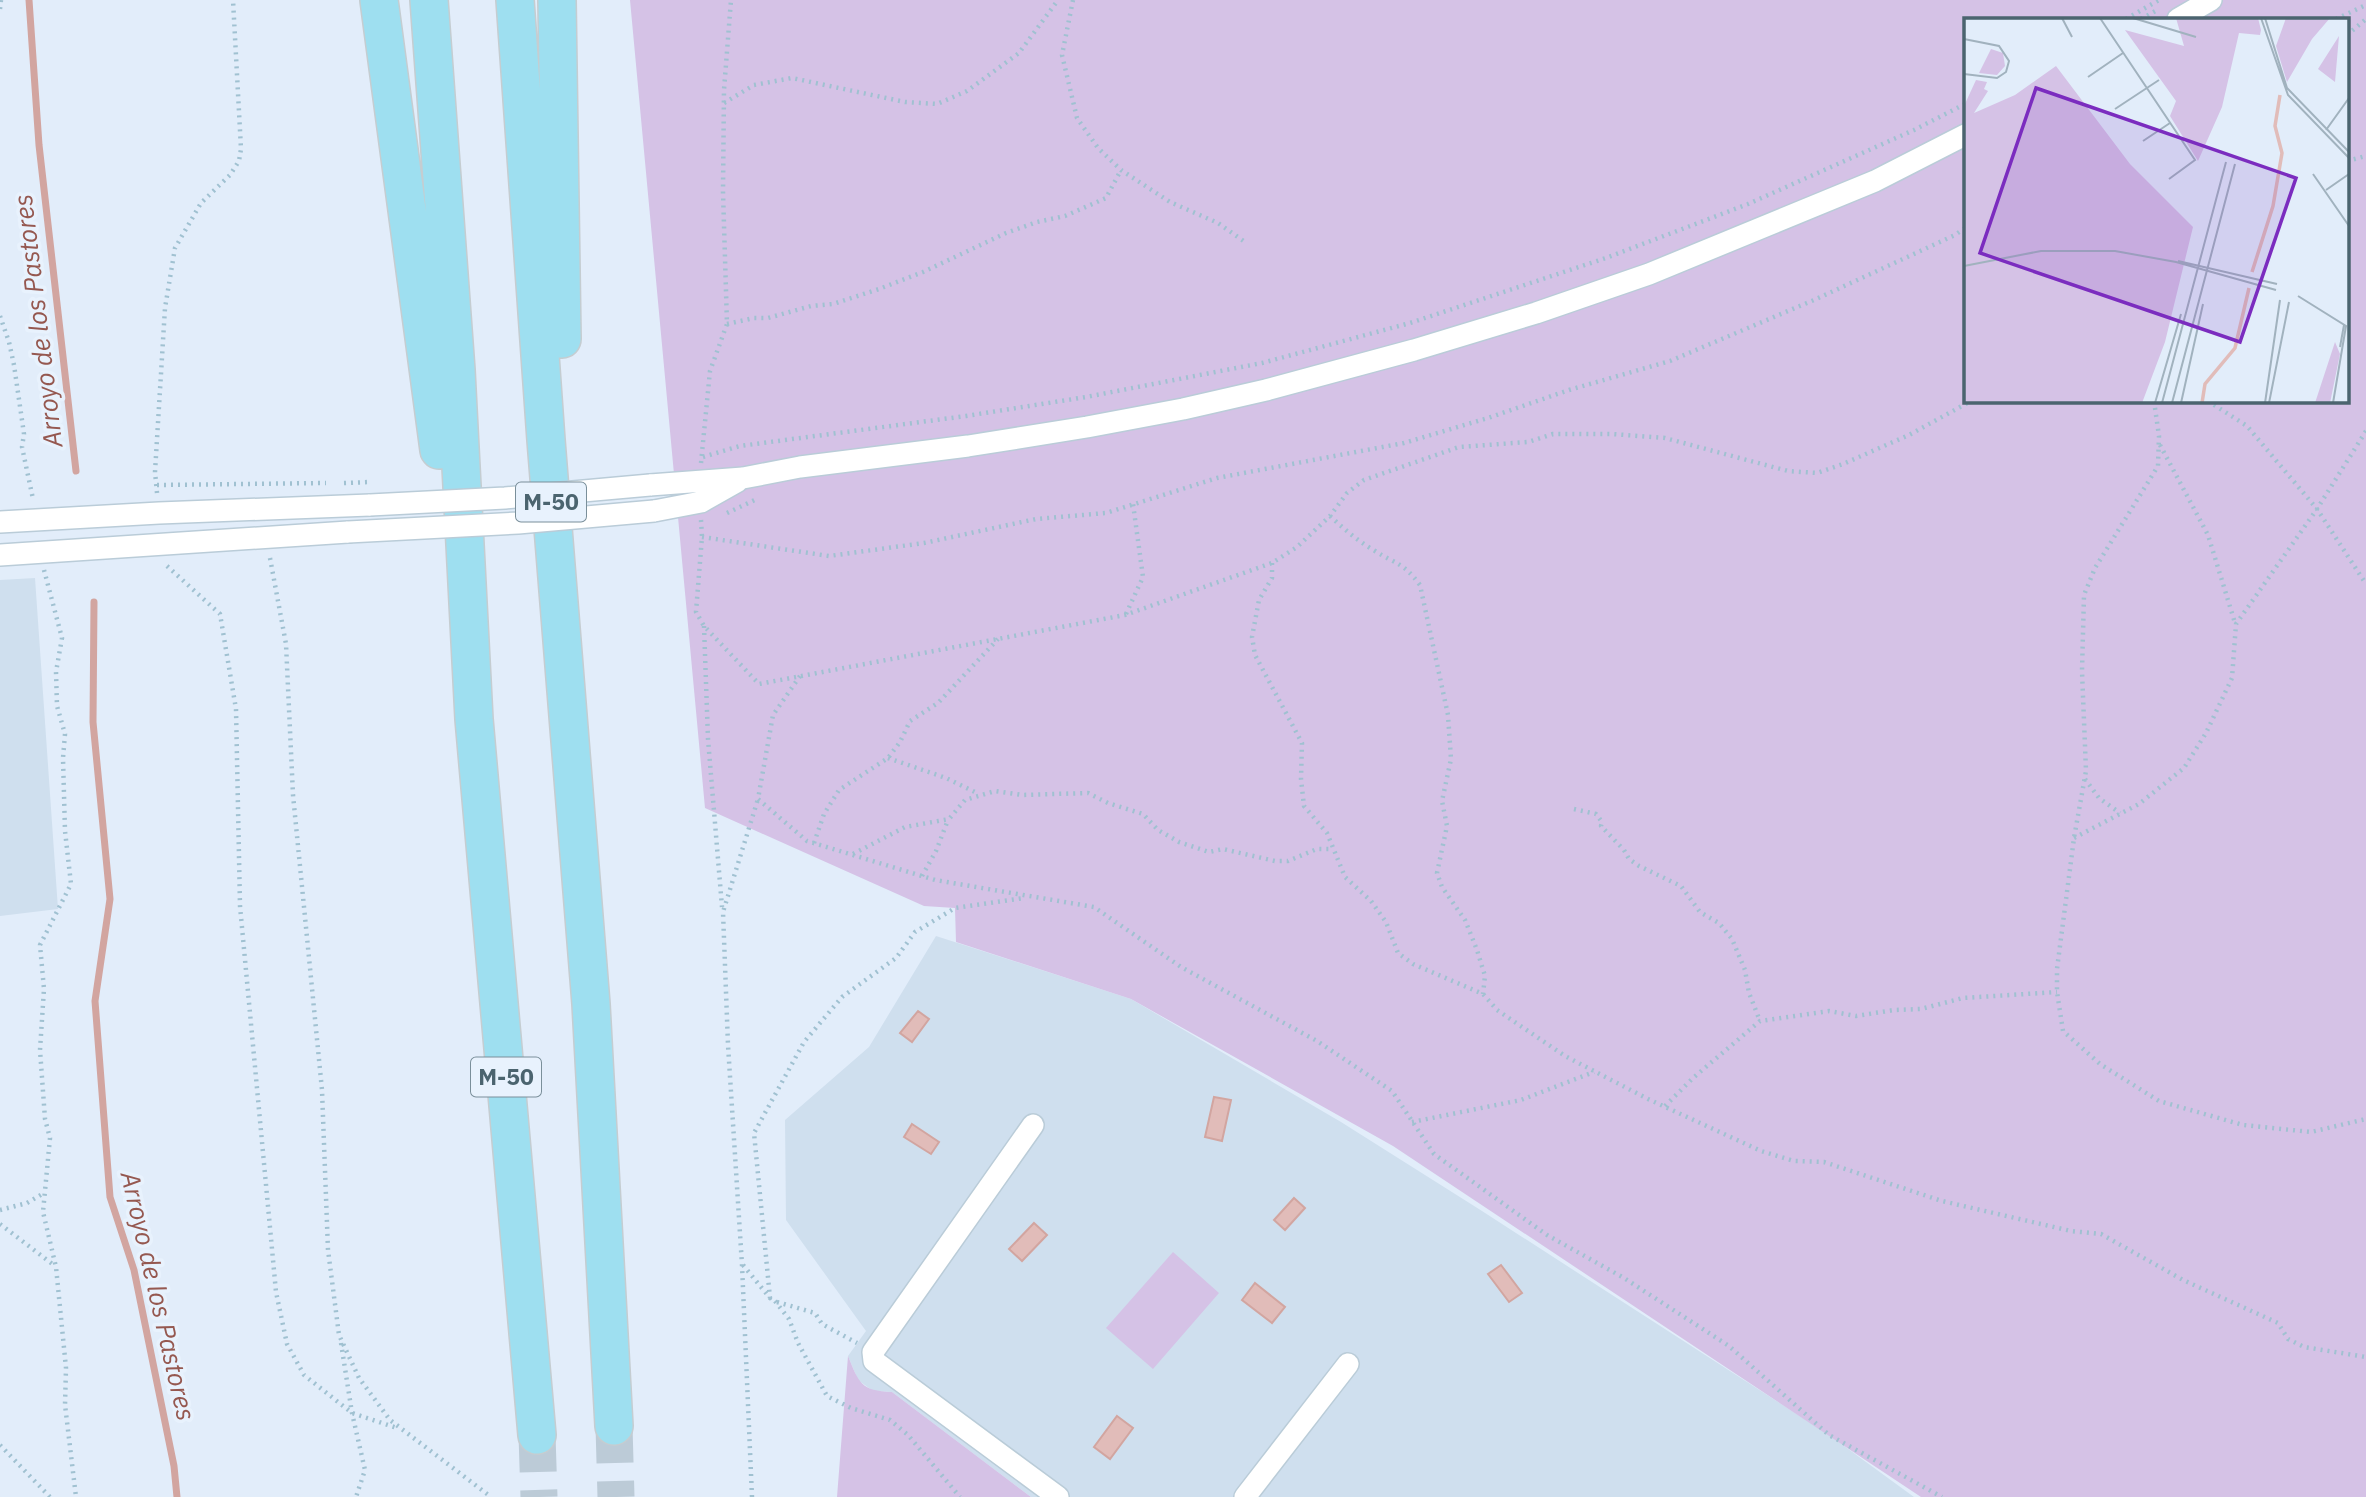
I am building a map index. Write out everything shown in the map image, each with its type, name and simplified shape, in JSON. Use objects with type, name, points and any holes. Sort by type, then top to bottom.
[{"type":"highway","points":[[379,0],[474,719]]},
{"type":"highway","name":"M-50","points":[[429,0],[456,370],[474,719],[537,1435]]},
{"type":"highway","name":"M-50","points":[[515,0],[545,426],[591,1004],[614,1426]]},
{"type":"highway","points":[[557,0],[563,373],[594,861],[591,1004]]},
{"type":"street","points":[[2180,18],[2211,0]]},
{"type":"street","points":[[0,522],[505,498],[743,478],[800,467],[1020,438],[1183,409],[1266,390],[1414,350],[1536,313],[1648,274],[1875,181],[1964,136]]},
{"type":"street","points":[[0,555],[517,523],[654,511],[701,502],[743,478]]},
{"type":"street","points":[[1033,1125],[873,1357],[1058,1497]]},
{"type":"street","points":[[1245,1497],[1348,1364]]},
{"type":"path","points":[[0,9],[1,0]]},
{"type":"path","points":[[233,0],[241,149],[239,161],[230,175],[201,203],[175,248],[165,308],[155,472],[157,485],[344,483]]},
{"type":"path","points":[[704,441],[710,371],[727,324],[723,192],[724,103],[731,0]]},
{"type":"path","points":[[724,103],[754,85],[792,78],[893,100],[937,104],[967,91],[1019,53],[1058,0]]},
{"type":"path","points":[[1073,0],[1062,55],[1077,118],[1098,148],[1121,170],[1170,202],[1218,223],[1245,242]]},
{"type":"path","points":[[2128,18],[2159,0]]},
{"type":"path","points":[[2338,18],[2366,5]]},
{"type":"path","points":[[2348,34],[2366,19]]},
{"type":"path","points":[[713,461],[688,462],[740,446],[1086,397],[1262,363],[1410,323],[1606,258],[1748,204],[1903,135],[1964,104]]},
{"type":"path","points":[[2348,161],[2366,156]]},
{"type":"path","points":[[727,324],[768,318],[811,306],[833,304],[923,272],[1006,233],[1065,216],[1106,198],[1121,170]]},
{"type":"path","points":[[702,537],[829,556],[924,543],[1036,519],[1106,513],[1217,478],[1404,443],[1670,361],[1814,300],[1964,229]]},
{"type":"path","points":[[0,316],[14,365],[24,433],[22,447],[32,489],[35,519]]},
{"type":"path","points":[[701,522],[696,612],[704,626],[760,684],[1125,615],[1272,563],[1297,547],[1329,516],[1347,492],[1364,480],[1459,447],[1528,442],[1553,435],[1612,434],[1665,438],[1788,471],[1817,473],[1909,435],[1969,402]]},
{"type":"path","points":[[2154,402],[2159,443],[2158,466],[2095,568],[2084,595],[2082,671],[2085,779],[2074,838],[2057,968],[2057,992],[2063,1031],[2100,1064],[2159,1101],[2243,1125],[2311,1132],[2366,1119]]},
{"type":"path","points":[[2210,402],[2247,426],[2317,509],[2366,584]]},
{"type":"path","points":[[2236,624],[2317,509],[2366,431]]},
{"type":"path","points":[[2074,838],[2139,804],[2183,768],[2206,733],[2232,678],[2236,624],[2208,535],[2159,443]]},
{"type":"path","points":[[780,447],[804,444]]},
{"type":"path","points":[[1125,615],[1143,577],[1133,504]]},
{"type":"path","points":[[1329,516],[1368,546],[1407,568],[1420,585],[1449,726],[1451,759],[1442,801],[1447,826],[1437,873],[1442,887],[1465,920],[1477,950],[1485,976],[1483,994]]},
{"type":"path","points":[[41,552],[49,596],[62,639],[56,673],[57,706],[65,734],[65,831],[71,884],[40,945],[44,989],[40,1050],[45,1119],[50,1138],[43,1212],[56,1267],[66,1368],[65,1405],[76,1497]]},
{"type":"path","points":[[269,553],[286,644],[293,795],[322,1090],[328,1250],[352,1413],[365,1470],[356,1497]]},
{"type":"path","points":[[161,561],[220,614],[236,709],[240,906],[276,1292],[287,1344],[304,1375],[352,1413],[403,1429]]},
{"type":"path","points":[[1272,563],[1272,578],[1259,600],[1252,637],[1255,655],[1302,743],[1301,779],[1304,806],[1327,833],[1345,877],[1371,901],[1386,922],[1398,953],[1413,964],[1483,994],[1497,1010],[1565,1056],[1761,1151],[1794,1161],[1824,1162],[1942,1201],[2071,1231],[2101,1234],[2183,1280],[2278,1323],[2288,1339],[2304,1347],[2366,1357]]},
{"type":"path","points":[[704,626],[708,739],[723,912],[752,1497]]},
{"type":"path","points":[[814,843],[824,814],[839,790],[888,758],[900,742],[910,721],[938,703],[999,639]]},
{"type":"path","points":[[723,912],[758,799],[773,715],[800,676]]},
{"type":"path","points":[[888,758],[946,778],[980,794]]},
{"type":"path","points":[[2085,779],[2099,798],[2120,814]]},
{"type":"path","points":[[922,876],[949,819],[965,800],[995,791],[1022,795],[1088,793],[1108,803],[1143,814],[1158,830],[1168,836],[1209,852],[1223,849],[1275,861],[1288,861],[1317,849],[1333,849]]},
{"type":"path","points":[[758,799],[807,841],[922,876],[1094,907],[1181,967],[1328,1048],[1392,1091],[1434,1154],[1547,1235],[1624,1278],[1730,1346],[1829,1435],[1942,1497]]},
{"type":"path","points":[[1574,809],[1596,814],[1602,822],[1601,825],[1629,859],[1681,886],[1700,912],[1719,923],[1732,939],[1745,970],[1749,992],[1760,1021]]},
{"type":"path","points":[[852,854],[905,827],[949,819]]},
{"type":"path","points":[[772,1299],[754,1133],[804,1042],[842,997],[897,958],[915,932],[955,908],[1031,897]]},
{"type":"path","points":[[1665,1106],[1693,1077],[1760,1021],[1829,1011],[1856,1016],[1921,1009],[1963,998],[2057,992]]},
{"type":"path","points":[[1412,1122],[1521,1100],[1595,1071]]},
{"type":"path","points":[[0,1210],[27,1202],[45,1192]]},
{"type":"path","points":[[0,1224],[56,1267]]},
{"type":"path","points":[[742,1265],[789,1319],[798,1343],[827,1396],[850,1408],[890,1420],[908,1435],[960,1497]]},
{"type":"path","points":[[772,1299],[815,1313],[822,1324],[873,1357]]},
{"type":"path","points":[[340,1335],[359,1378],[390,1420],[491,1497]]},
{"type":"path","points":[[0,1445],[50,1497]]},
{"type":"shaded area","points":[[630,0],[2366,0],[2366,1497],[1921,1497],[1393,1146],[1131,999],[956,942],[955,908],[924,906],[705,808]]},
{"type":"shaded area","points":[[35,578],[58,909],[0,916],[0,580]]},
{"type":"shaded area","points":[[936,936],[1131,999],[1341,1122],[1482,1211],[1829,1435],[1914,1497],[1031,1497],[892,1392],[873,1391],[858,1380],[848,1356],[866,1331],[786,1220],[785,1120],[869,1047]]},
{"type":"shaded area","points":[[918,1011],[929,1019],[912,1042],[900,1033]]},
{"type":"shaded area","points":[[1214,1097],[1231,1100],[1222,1141],[1205,1137]]},
{"type":"shaded area","points":[[912,1124],[939,1142],[931,1154],[904,1137]]},
{"type":"shaded area","points":[[1294,1198],[1305,1208],[1285,1230],[1274,1220]]},
{"type":"shaded area","points":[[1034,1223],[1047,1235],[1022,1261],[1009,1249]]},
{"type":"shaded area","points":[[1173,1252],[1219,1293],[1153,1369],[1106,1328]]},
{"type":"shaded area","points":[[1501,1265],[1522,1293],[1509,1302],[1488,1274]]},
{"type":"shaded area","points":[[1255,1283],[1285,1307],[1272,1323],[1242,1300]]},
{"type":"shaded area","points":[[848,1356],[862,1384],[874,1390],[892,1392],[1031,1497],[837,1497]]},
{"type":"shaded area","points":[[1117,1416],[1133,1428],[1110,1459],[1094,1447]]},
{"type":"waterway","name":"Arroyo de los Pastores","points":[[29,0],[39,145],[76,471]]},
{"type":"waterway","name":"Arroyo de los Pastores","points":[[94,602],[93,722],[110,899],[95,1001],[110,1197],[134,1270],[174,1466],[177,1497]]},
{"type":"tunnel","points":[[614,1426],[616,1497]]},
{"type":"tunnel","points":[[537,1435],[539,1497]]}]
